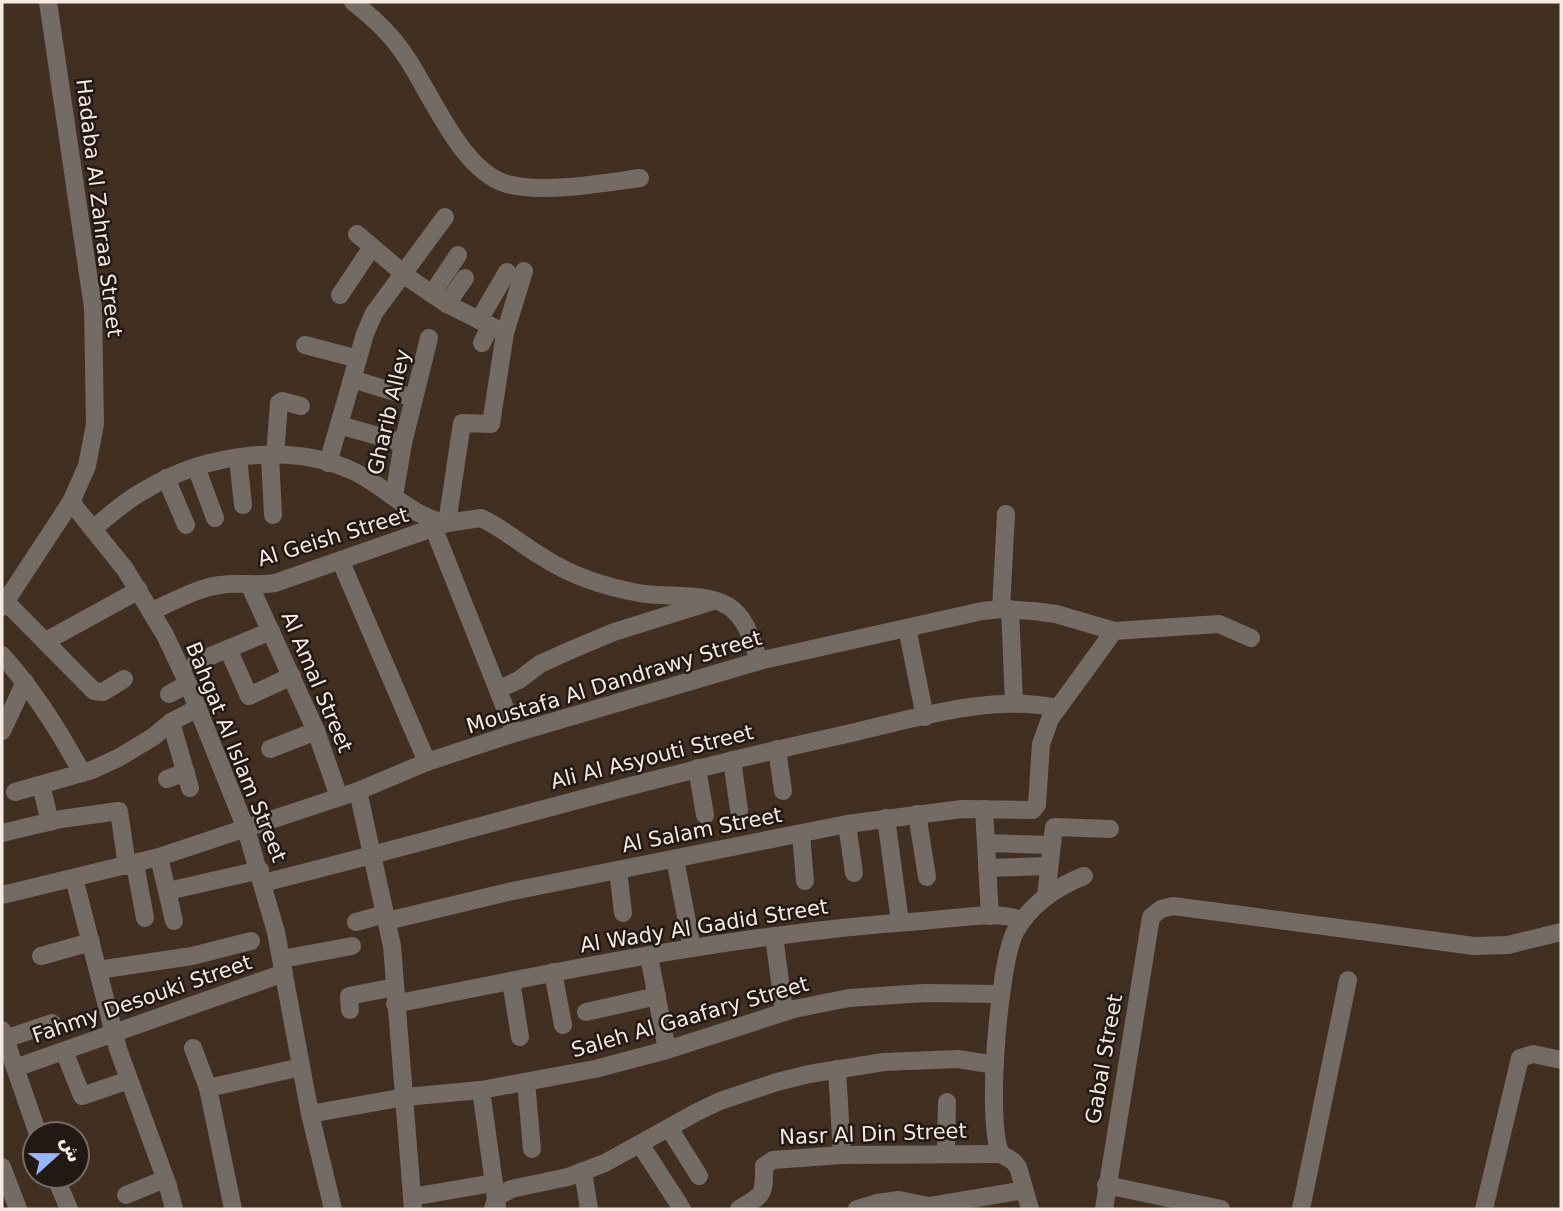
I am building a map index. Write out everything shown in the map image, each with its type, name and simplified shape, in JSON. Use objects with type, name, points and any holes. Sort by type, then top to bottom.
[{"type":"street","name":"Hadaba Al Zahraa Street","points":[[4,605],[71,502],[87,466],[94,424],[93,308],[48,2]]},
{"type":"street","points":[[353,2],[380,25],[402,50],[463,149],[481,170],[505,183],[533,187],[640,178]]},
{"type":"street","points":[[328,463],[374,313],[445,218]]},
{"type":"street","points":[[357,234],[404,274],[439,299],[491,326]]},
{"type":"street","points":[[340,295],[372,247]]},
{"type":"street","points":[[439,299],[458,255]]},
{"type":"street","points":[[482,343],[516,272],[491,326],[492,423],[462,423],[440,526],[515,733]]},
{"type":"street","points":[[439,299],[465,278]]},
{"type":"street","name":"Gharib Alley","points":[[394,496],[403,443],[429,338]]},
{"type":"street","points":[[305,345],[358,359]]},
{"type":"street","points":[[352,379],[414,398]]},
{"type":"street","points":[[273,515],[272,456],[279,403],[282,401],[302,406]]},
{"type":"street","points":[[340,425],[403,443]]},
{"type":"street","points":[[94,528],[127,502],[166,478],[195,467],[237,458],[272,456],[328,463],[351,471],[440,526]]},
{"type":"street","points":[[237,458],[243,505]]},
{"type":"street","points":[[195,467],[215,518]]},
{"type":"street","points":[[166,478],[186,525]]},
{"type":"street","name":"Bahgat Al Islam Street","points":[[71,502],[94,528],[152,611],[188,684],[246,829],[261,876],[283,966],[310,1114],[333,1209]]},
{"type":"street","points":[[1006,514],[1005,609],[1014,702]]},
{"type":"street","name":"Al Geish Street","points":[[152,611],[204,588],[275,583],[440,526],[481,518],[546,560],[607,586],[639,594],[716,600]]},
{"type":"street","points":[[341,562],[428,762]]},
{"type":"street","name":"Al Amal Street","points":[[250,586],[316,731],[339,797]]},
{"type":"street","points":[[46,642],[139,590]]},
{"type":"street","points":[[499,689],[519,680],[540,664],[582,645],[614,632],[716,600],[735,611],[742,619],[759,661]]},
{"type":"street","points":[[4,605],[97,692],[103,692],[124,679]]},
{"type":"street","name":"Moustafa Al Dandrawy Street","points":[[2,895],[159,857],[358,791],[428,762],[515,733],[759,661],[907,628],[1005,609],[1056,614],[1114,631],[1219,624],[1251,638]]},
{"type":"street","points":[[907,628],[925,717]]},
{"type":"street","points":[[1057,708],[1114,631]]},
{"type":"street","points":[[197,662],[271,632]]},
{"type":"street","points":[[228,649],[249,696],[292,676]]},
{"type":"street","points":[[2,655],[25,681],[58,728],[82,773]]},
{"type":"street","points":[[2,731],[25,681]]},
{"type":"street","points":[[169,694],[188,684]]},
{"type":"street","name":"Ali Al Asyouti Street","points":[[168,891],[373,856],[697,768],[925,717],[1014,702],[1057,708]]},
{"type":"street","points":[[15,792],[92,771],[120,757],[198,708]]},
{"type":"street","name":"Al Salam Street","points":[[356,922],[847,824],[984,808],[1029,810],[1037,805],[1041,744],[1057,708]]},
{"type":"street","points":[[167,779],[188,780],[172,722]]},
{"type":"street","points":[[270,749],[316,731]]},
{"type":"street","points":[[777,749],[783,791]]},
{"type":"street","points":[[732,760],[739,810]]},
{"type":"street","points":[[697,768],[705,815]]},
{"type":"street","points":[[41,785],[50,822]]},
{"type":"street","points":[[358,791],[392,946],[412,1203],[495,1200],[512,1189],[605,1163],[720,1101],[809,1074],[884,1062],[946,1059],[995,1065]]},
{"type":"street","points":[[984,808],[990,916]]},
{"type":"street","points":[[2,833],[74,816],[119,811],[145,918]]},
{"type":"street","points":[[917,814],[927,877]]},
{"type":"street","points":[[886,818],[900,922]]},
{"type":"street","points":[[847,824],[854,873]]},
{"type":"street","points":[[1046,896],[1052,831],[1057,826],[1110,829]]},
{"type":"street","points":[[801,834],[806,881]]},
{"type":"street","points":[[986,843],[1051,845]]},
{"type":"street","points":[[159,857],[174,921]]},
{"type":"street","points":[[675,859],[692,947]]},
{"type":"street","points":[[987,868],[1049,866]]},
{"type":"street","points":[[618,870],[623,913]]},
{"type":"street","points":[[1030,1209],[1016,1164],[1001,1154],[995,1134],[995,1065],[1006,955],[1022,920],[1060,886],[1084,876]]},
{"type":"street","points":[[74,878],[113,1033],[174,1209]]},
{"type":"street","name":"Gabal Street","points":[[1104,1209],[1151,917],[1161,909],[1173,906],[1474,946],[1508,945],[1561,932]]},
{"type":"street","name":"Al Wady Al Gadid Street","points":[[350,1010],[349,996],[395,996],[511,981],[692,947],[774,936],[900,922],[990,916],[1007,916],[1022,920]]},
{"type":"street","points":[[774,936],[784,1012]]},
{"type":"street","points":[[98,970],[192,956],[251,941]]},
{"type":"street","points":[[41,956],[91,942]]},
{"type":"street","name":"Fahmy Desouki Street","points":[[10,1064],[64,1051],[283,966],[352,946]]},
{"type":"street","points":[[649,956],[667,1051]]},
{"type":"street","points":[[553,972],[563,1026]]},
{"type":"street","points":[[1301,1209],[1348,980]]},
{"type":"street","points":[[511,981],[520,1037]]},
{"type":"street","name":"Saleh Al Gaafary Street","points":[[310,1114],[405,1097],[481,1090],[595,1069],[667,1051],[784,1012],[849,998],[925,993],[1001,994]]},
{"type":"street","points":[[586,1012],[657,996]]},
{"type":"street","points":[[32,1120],[10,1064],[3,1035],[52,1023]]},
{"type":"street","points":[[193,1048],[208,1088],[233,1209]]},
{"type":"street","points":[[64,1051],[82,1096],[129,1080]]},
{"type":"street","points":[[1484,1209],[1520,1058],[1533,1054],[1561,1059]]},
{"type":"street","points":[[208,1088],[301,1067]]},
{"type":"street","points":[[837,1069],[842,1155]]},
{"type":"street","points":[[526,1082],[532,1149]]},
{"type":"street","points":[[481,1090],[495,1200]]},
{"type":"street","points":[[946,1153],[947,1102]]},
{"type":"street","points":[[668,1128],[699,1176]]},
{"type":"street","points":[[640,1144],[682,1209]]},
{"type":"street","name":"Nasr Al Din Street","points":[[738,1209],[761,1194],[766,1182],[764,1166],[769,1160],[842,1155],[1001,1154]]},
{"type":"street","points":[[2,1167],[18,1209]]},
{"type":"street","points":[[583,1171],[589,1209]]},
{"type":"street","points":[[126,1195],[165,1179]]},
{"type":"street","points":[[1106,1185],[1221,1209]]},
{"type":"street","points":[[61,1190],[69,1209]]},
{"type":"street","points":[[857,1209],[889,1200],[909,1201],[926,1208],[1024,1190]]}]
